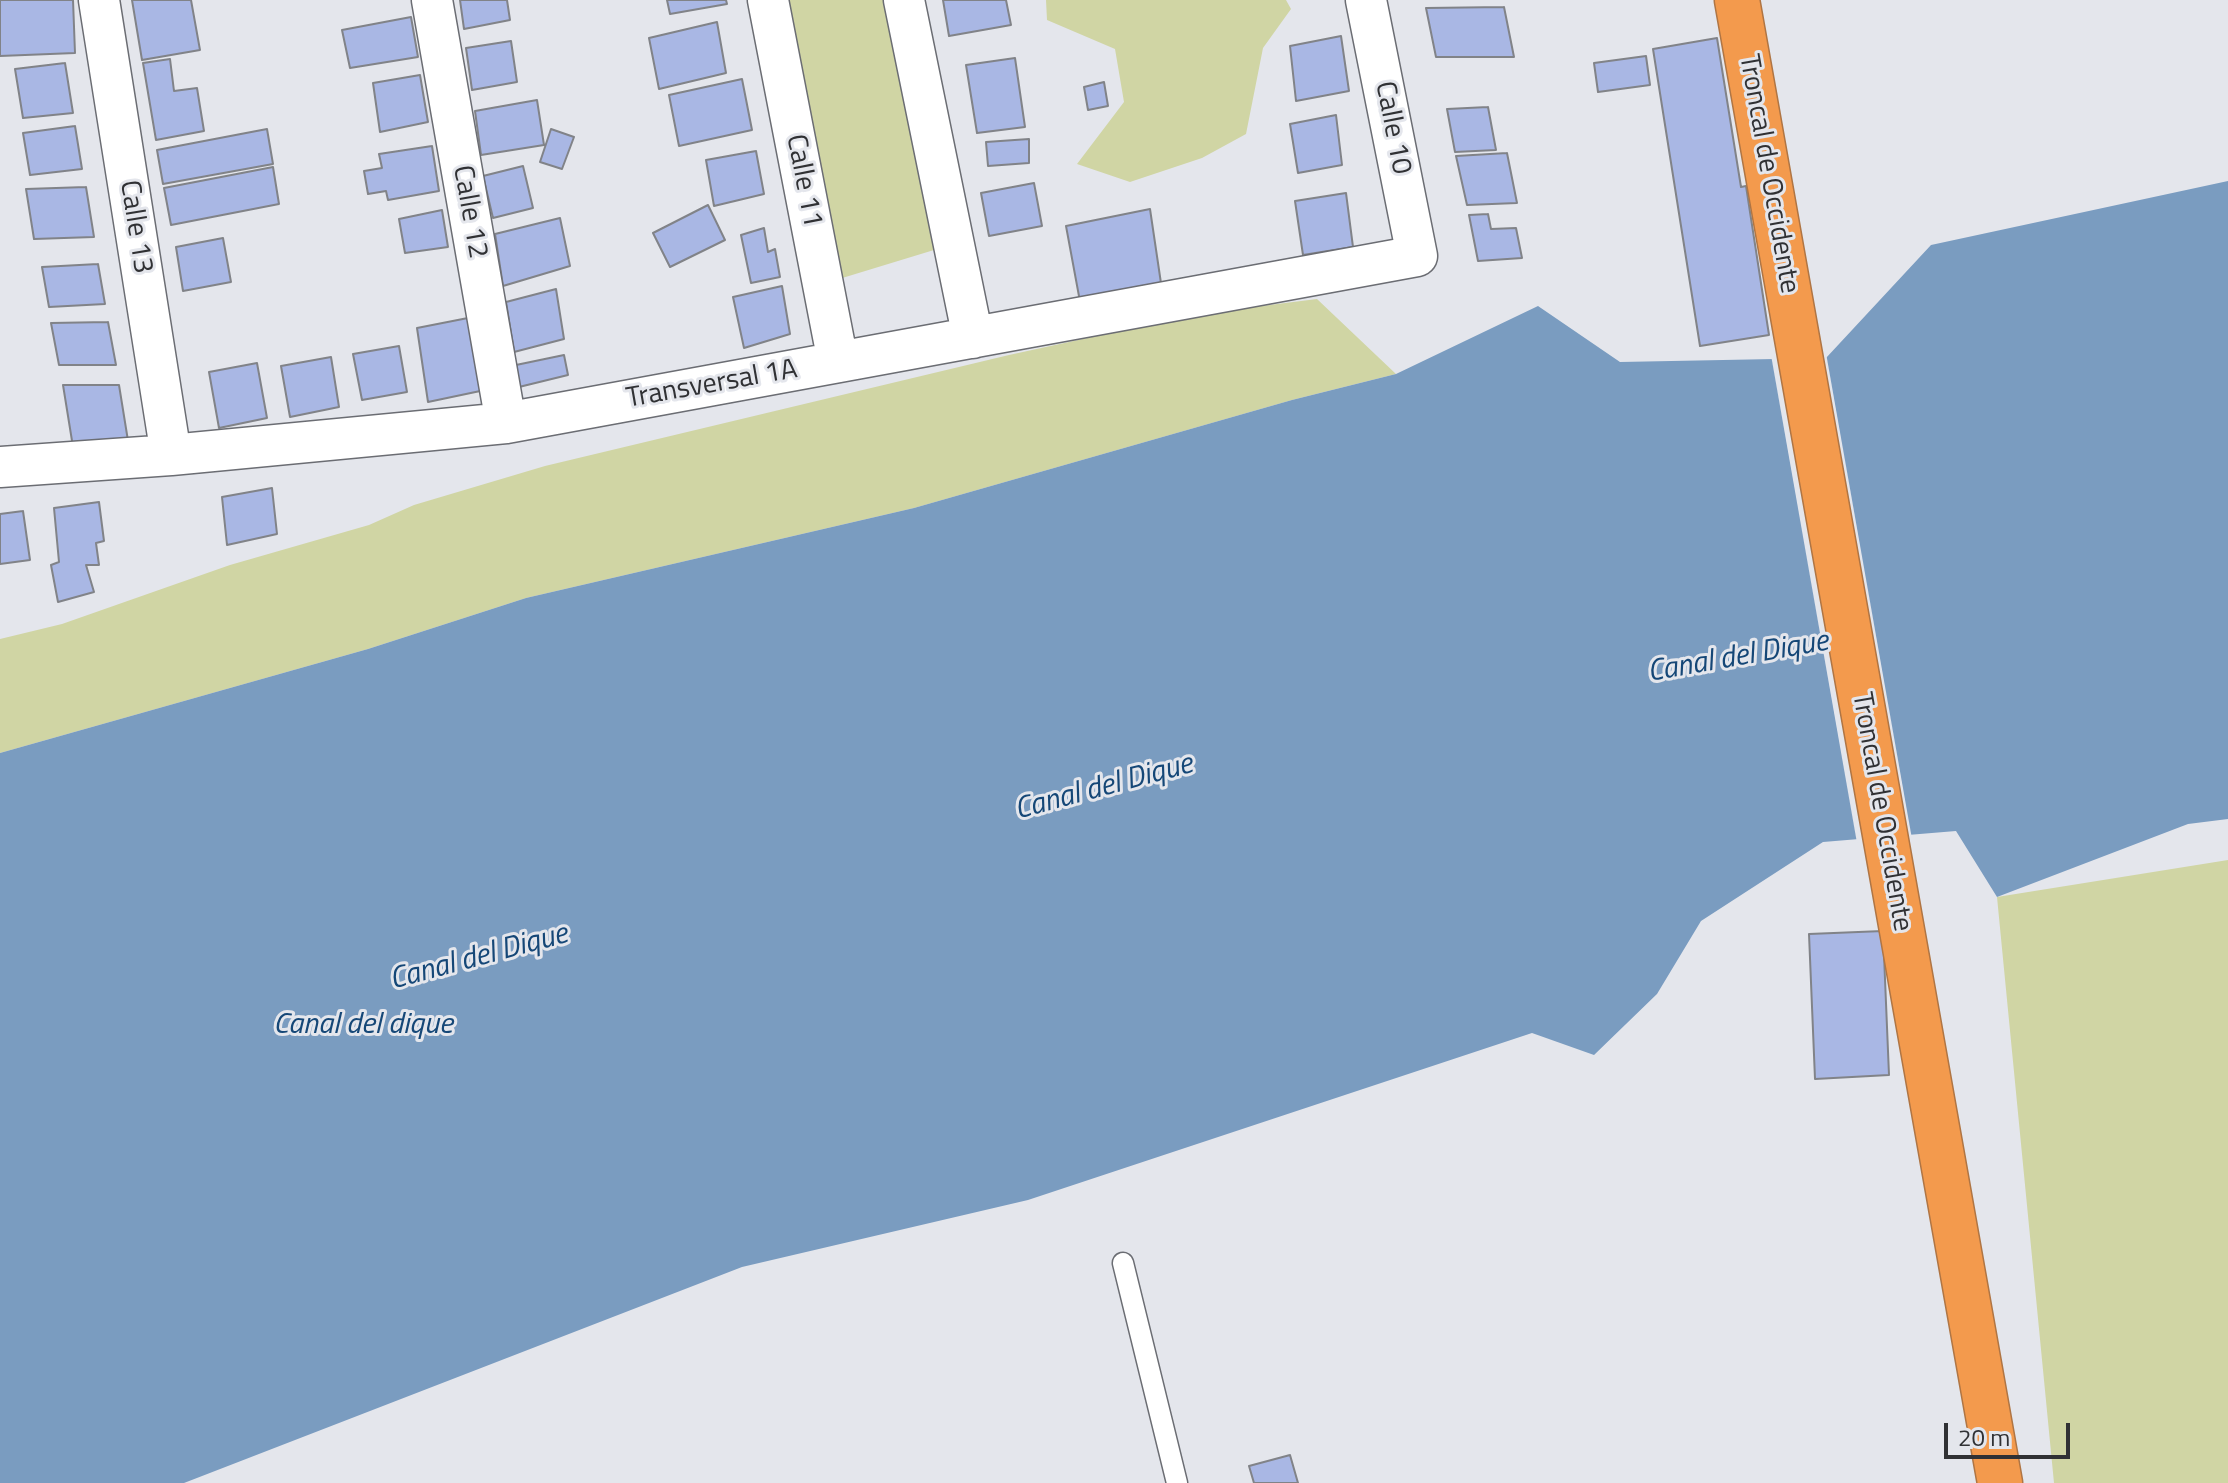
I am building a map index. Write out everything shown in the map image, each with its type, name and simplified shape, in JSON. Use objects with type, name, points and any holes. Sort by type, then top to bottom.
[{"type":"highway","name":"Troncal de Occidente","points":[[1737,0],[2000,1483]]},
{"type":"street","name":"Calle 13","points":[[99,0],[171,455]]},
{"type":"street","name":"Calle 12","points":[[432,0],[506,423]]},
{"type":"street","name":"Calle 11","points":[[768,0],[838,362]]},
{"type":"street","points":[[904,0],[973,338]]},
{"type":"street","name":"Calle 10","points":[[1366,0],[1417,256]]},
{"type":"street","name":"Transversal 1A","points":[[0,467],[171,455],[506,423],[1417,256]]},
{"type":"lane","points":[[1123,1263],[1177,1483]]},
{"type":"green space","points":[[785,0],[887,0],[934,250],[839,279]]},
{"type":"green space","points":[[1046,0],[1286,0],[1291,9],[1263,48],[1246,134],[1202,158],[1130,182],[1077,164],[1124,102],[1115,49],[1047,20]]},
{"type":"green space","points":[[1317,299],[1396,374],[1292,400],[914,508],[526,598],[368,649],[0,753],[0,639],[62,624],[230,565],[369,525],[414,505],[545,466],[1009,355],[1198,314]]},
{"type":"green space","points":[[2228,860],[2228,1483],[2054,1483],[1997,897]]},
{"type":"water","name":"Canal del dique","points":[[2228,181],[2228,819],[2188,824],[1997,897],[1956,831],[1823,842],[1701,921],[1657,994],[1594,1055],[1532,1033],[1028,1200],[742,1267],[184,1483],[0,1483],[0,753],[368,649],[526,598],[914,508],[1292,400],[1396,374],[1538,306],[1620,362],[1826,358],[1931,245]]},
{"type":"pier","points":[[1826,353],[1912,839],[1857,843],[1771,355]]},
{"type":"building","points":[[0,0],[73,0],[75,53],[0,56]]},
{"type":"building","points":[[132,0],[191,0],[200,50],[142,60]]},
{"type":"building","points":[[460,0],[507,0],[510,20],[464,29]]},
{"type":"building","points":[[667,0],[726,0],[727,4],[670,14]]},
{"type":"building","points":[[943,0],[1006,0],[1011,25],[949,36]]},
{"type":"building","points":[[1504,7],[1514,57],[1436,57],[1426,8]]},
{"type":"building","points":[[411,17],[418,57],[350,68],[342,30]]},
{"type":"building","points":[[717,22],[726,73],[659,89],[649,38]]},
{"type":"building","points":[[1341,36],[1349,91],[1296,101],[1290,46]]},
{"type":"building","points":[[1717,38],[1741,187],[1746,186],[1769,335],[1700,346],[1653,49]]},
{"type":"building","points":[[511,41],[517,82],[472,90],[466,48]]},
{"type":"building","points":[[1646,56],[1650,85],[1598,92],[1594,63]]},
{"type":"building","points":[[1015,58],[1025,127],[977,133],[966,65]]},
{"type":"building","points":[[170,59],[174,91],[197,88],[204,131],[156,140],[143,63]]},
{"type":"building","points":[[65,63],[73,113],[23,118],[15,69]]},
{"type":"building","points":[[420,75],[428,122],[380,132],[373,83]]},
{"type":"building","points":[[742,79],[752,130],[679,146],[669,95]]},
{"type":"building","points":[[1104,82],[1108,106],[1088,110],[1084,87]]},
{"type":"building","points":[[537,100],[544,145],[481,155],[475,111]]},
{"type":"building","points":[[1488,107],[1496,150],[1455,152],[1447,109]]},
{"type":"building","points":[[1336,115],[1342,165],[1298,173],[1290,124]]},
{"type":"building","points":[[75,126],[82,169],[30,175],[23,133]]},
{"type":"building","points":[[267,129],[273,164],[163,184],[157,150]]},
{"type":"building","points":[[551,129],[574,137],[562,169],[540,162]]},
{"type":"building","points":[[1029,139],[1029,163],[988,166],[986,142]]},
{"type":"building","points":[[432,146],[439,191],[388,200],[386,191],[368,194],[364,171],[382,168],[379,154]]},
{"type":"building","points":[[756,151],[764,194],[714,206],[706,160]]},
{"type":"building","points":[[1507,153],[1517,203],[1467,205],[1456,156]]},
{"type":"building","points":[[523,166],[533,208],[493,218],[483,176]]},
{"type":"building","points":[[273,167],[279,204],[171,225],[164,188]]},
{"type":"building","points":[[1034,183],[1042,226],[989,236],[981,193]]},
{"type":"building","points":[[86,187],[94,237],[34,239],[26,189]]},
{"type":"building","points":[[1346,193],[1353,247],[1303,255],[1295,201]]},
{"type":"building","points":[[708,205],[725,240],[670,267],[653,233]]},
{"type":"building","points":[[1150,209],[1162,290],[1081,307],[1066,226]]},
{"type":"building","points":[[442,210],[448,247],[405,253],[399,219]]},
{"type":"building","points":[[1488,214],[1491,229],[1516,228],[1522,258],[1478,261],[1469,215]]},
{"type":"building","points":[[560,218],[570,266],[503,286],[495,234]]},
{"type":"building","points":[[764,228],[768,252],[775,249],[780,277],[751,283],[741,235]]},
{"type":"building","points":[[223,238],[231,282],[183,291],[176,247]]},
{"type":"building","points":[[98,264],[105,304],[49,307],[42,267]]},
{"type":"building","points":[[782,286],[790,334],[744,348],[733,297]]},
{"type":"building","points":[[556,289],[564,339],[514,352],[506,302]]},
{"type":"building","points":[[473,317],[485,390],[428,402],[417,328]]},
{"type":"building","points":[[108,322],[116,365],[59,365],[51,323]]},
{"type":"building","points":[[399,346],[407,392],[362,400],[353,354]]},
{"type":"building","points":[[564,355],[568,375],[519,387],[516,365]]},
{"type":"building","points":[[331,357],[339,407],[290,417],[281,366]]},
{"type":"building","points":[[257,363],[267,418],[219,428],[209,372]]},
{"type":"building","points":[[63,385],[119,385],[129,447],[73,447]]},
{"type":"building","points":[[272,488],[277,534],[227,545],[222,497]]},
{"type":"building","points":[[99,502],[104,541],[96,543],[99,565],[86,565],[94,592],[58,602],[51,565],[59,562],[54,508]]},
{"type":"building","points":[[23,511],[30,560],[0,564],[0,514]]},
{"type":"building","points":[[1883,931],[1889,1075],[1815,1079],[1809,934]]},
{"type":"building","points":[[1290,1455],[1298,1483],[1254,1483],[1249,1466]]},
{"type":"water label","name":"Canal del Dique","points":[[1738,658]]},
{"type":"water label","name":"Canal del Dique","points":[[1104,788]]},
{"type":"water label","name":"Canal del Dique","points":[[479,958]]}]
